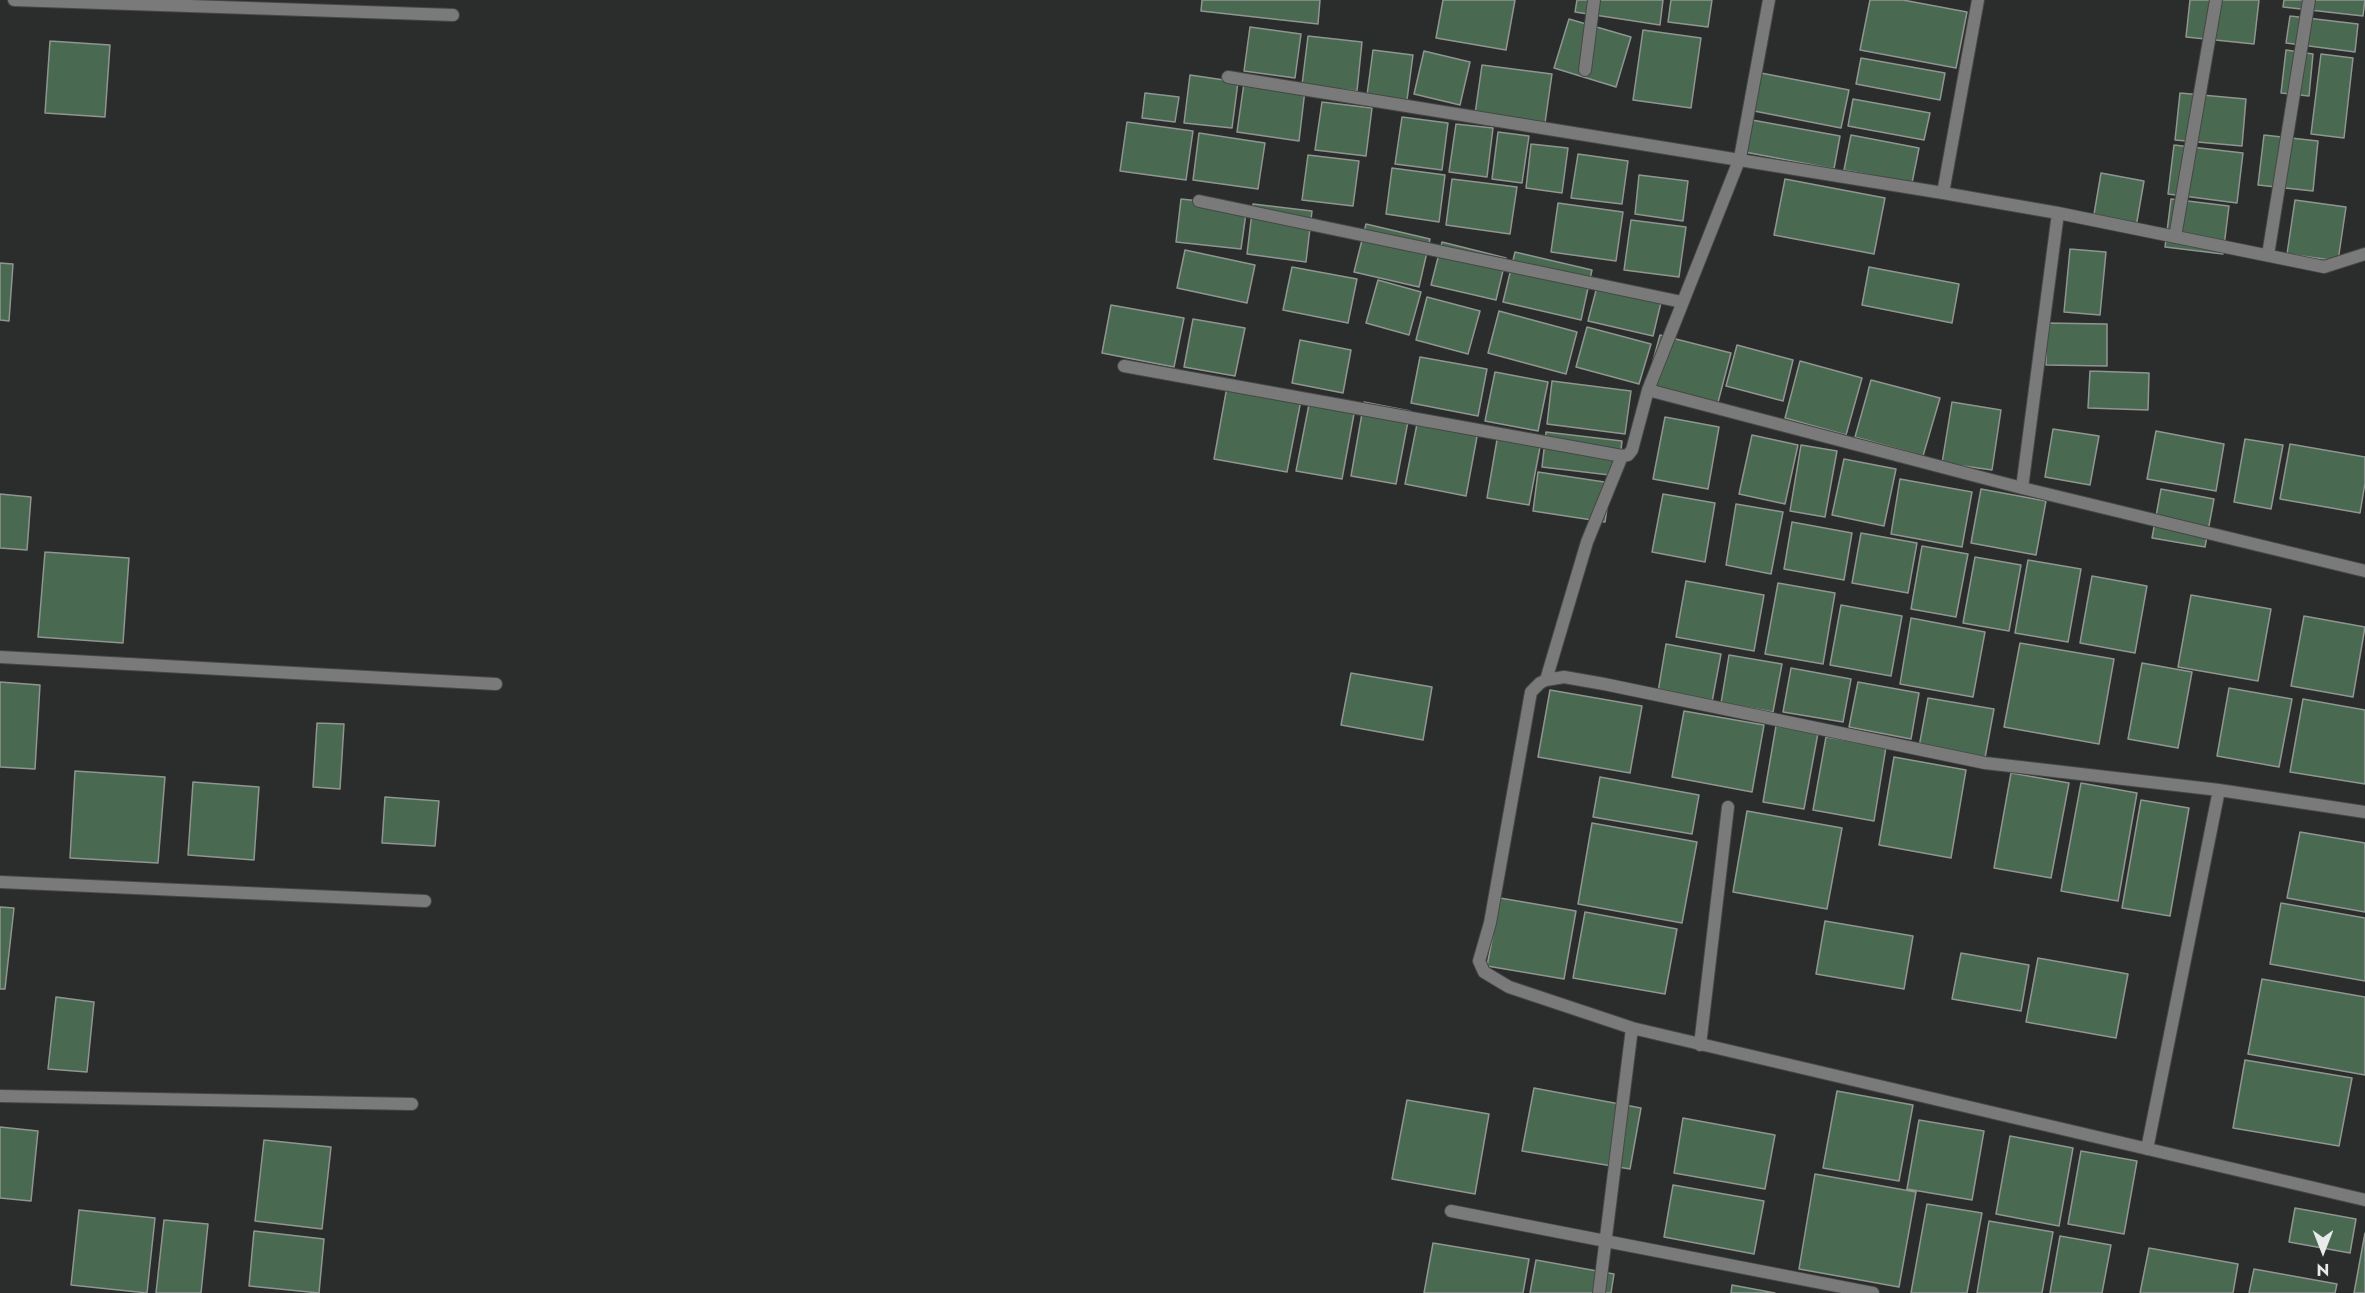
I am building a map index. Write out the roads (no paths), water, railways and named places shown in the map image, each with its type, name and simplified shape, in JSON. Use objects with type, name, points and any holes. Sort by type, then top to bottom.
[{"type":"street","points":[[14,0],[453,15]]},
{"type":"street","points":[[1586,70],[1594,0]]},
{"type":"street","points":[[1124,366],[1622,456],[1628,455],[1632,450],[1648,390],[1740,159],[1768,0]]},
{"type":"street","points":[[1943,193],[1978,0]]},
{"type":"street","points":[[2175,237],[2216,0]]},
{"type":"street","points":[[2268,255],[2309,0]]},
{"type":"street","points":[[1228,77],[1943,193],[2058,213],[2324,267],[2365,254]]},
{"type":"street","points":[[1199,201],[1682,302]]},
{"type":"street","points":[[2022,488],[2058,213]]},
{"type":"street","points":[[1648,390],[2022,488],[2365,571]]},
{"type":"street","points":[[1546,680],[1587,542],[1622,456]]},
{"type":"street","points":[[0,657],[496,684]]},
{"type":"street","points":[[2365,813],[2219,790],[1985,763],[1604,684],[1564,677],[1546,680],[1531,692],[1490,924],[1479,961],[1484,972],[1509,987],[1632,1028],[2365,1200]]},
{"type":"street","points":[[2147,1149],[2219,790]]},
{"type":"street","points":[[1700,1045],[1728,807]]},
{"type":"street","points":[[0,882],[425,901]]},
{"type":"street","points":[[1599,1293],[1632,1028]]},
{"type":"street","points":[[0,1096],[412,1104]]},
{"type":"street","points":[[1452,1211],[1873,1293]]}]
